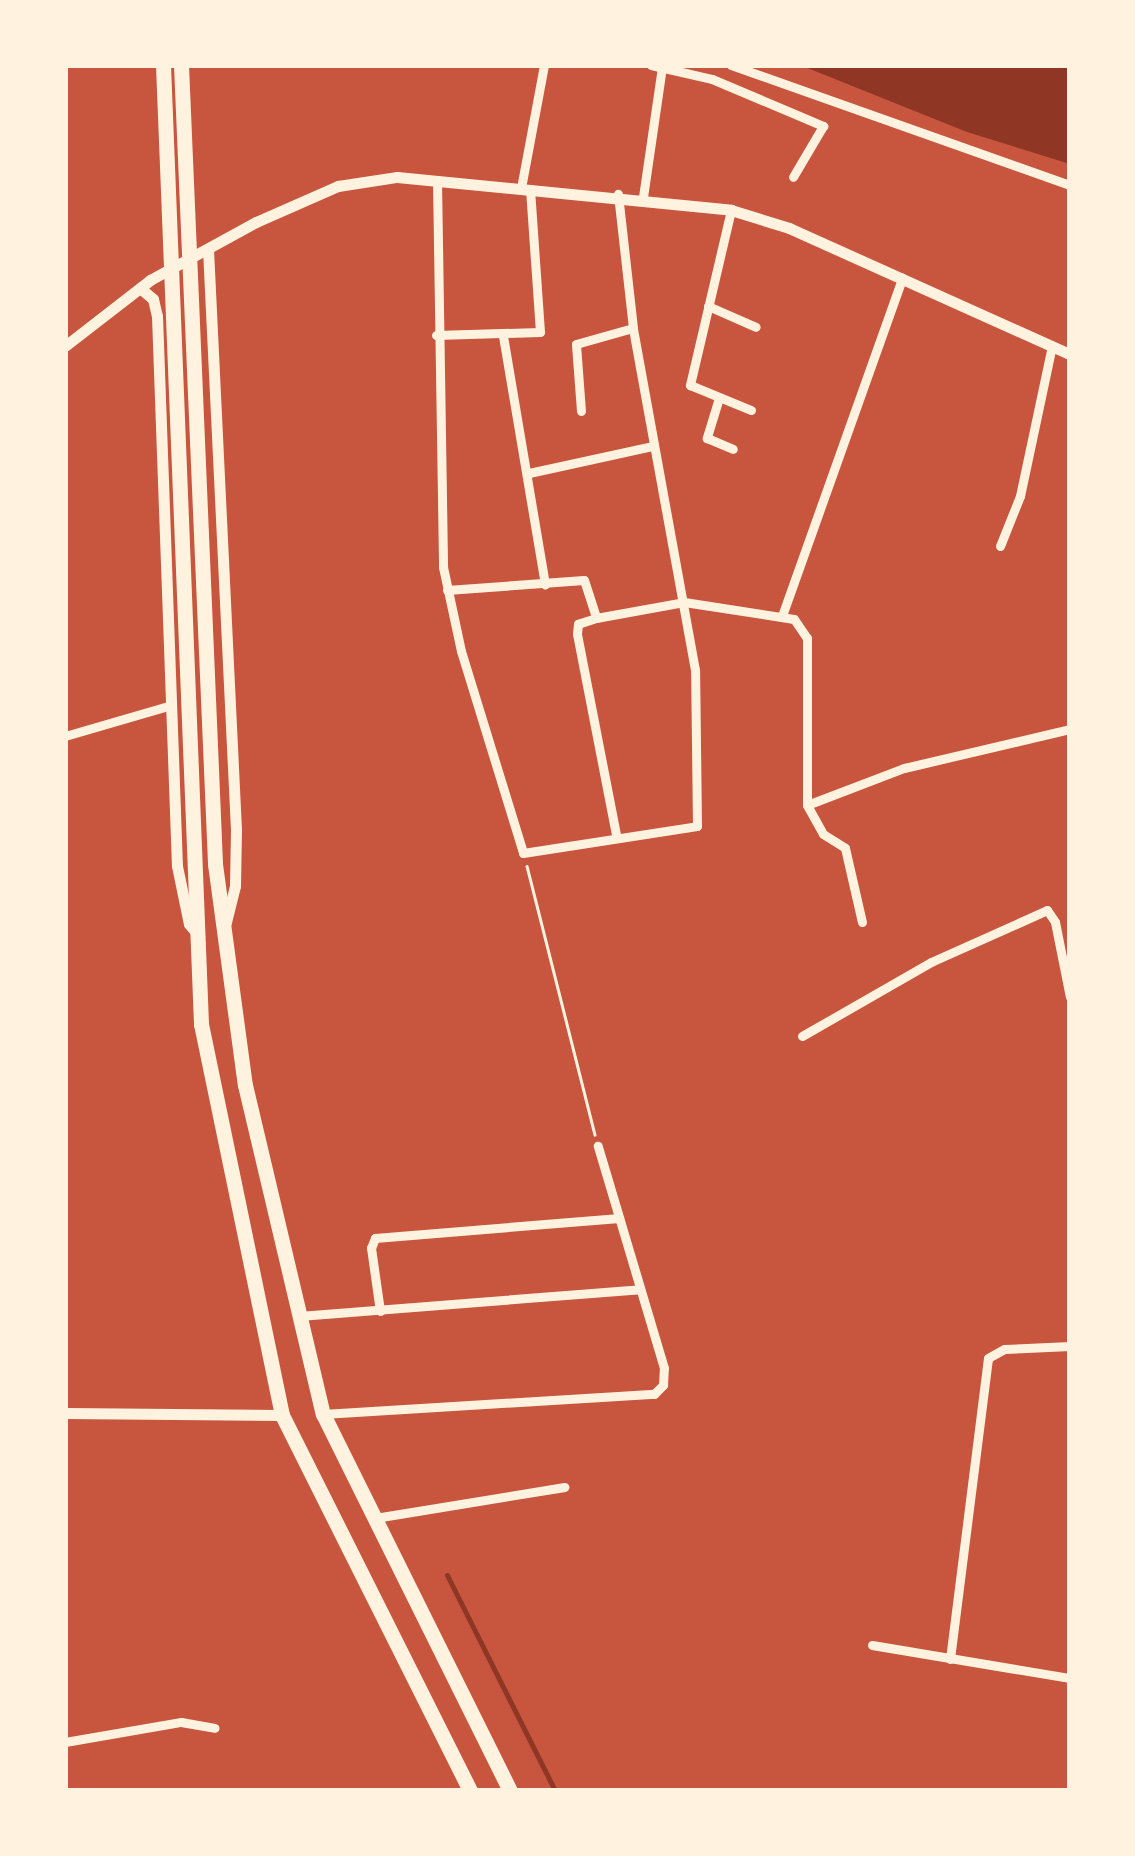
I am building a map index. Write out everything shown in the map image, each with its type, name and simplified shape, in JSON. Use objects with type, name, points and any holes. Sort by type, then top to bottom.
[{"type":"main road","points":[[162,65],[201,1024],[282,1415],[470,1791]]},
{"type":"main road","points":[[182,65],[216,864],[245,1085],[296,1316],[323,1414],[510,1791]]},
{"type":"street","points":[[436,335],[532,336],[542,327],[525,188],[544,65]]},
{"type":"street","points":[[732,65],[1070,185]]},
{"type":"street","points":[[644,197],[658,66],[727,84],[823,126],[793,177]]},
{"type":"street","points":[[65,346],[140,288],[208,249],[338,186],[377,178],[618,194],[731,210],[902,278],[1070,354]]},
{"type":"street","points":[[437,180],[436,335],[447,590],[524,853],[616,835],[698,826],[700,744],[684,602],[633,328],[618,194]]},
{"type":"street","points":[[731,210],[690,385],[718,401],[751,410]]},
{"type":"street","points":[[208,249],[236,829],[235,886],[224,932]]},
{"type":"street","points":[[783,613],[902,278]]},
{"type":"street","points":[[140,288],[153,299],[157,316],[177,866],[189,924],[199,936]]},
{"type":"street","points":[[708,306],[756,327]]},
{"type":"street","points":[[581,411],[576,344],[633,328]]},
{"type":"street","points":[[503,336],[545,584]]},
{"type":"street","points":[[1000,546],[1020,496],[1052,346]]},
{"type":"street","points":[[718,401],[706,438],[733,448]]},
{"type":"street","points":[[528,473],[653,446]]},
{"type":"street","points":[[447,590],[586,580],[596,618]]},
{"type":"street","points":[[616,835],[578,624],[684,602],[783,613],[807,638],[807,805],[822,834],[845,848],[862,922]]},
{"type":"street","points":[[65,736],[172,705]]},
{"type":"street","points":[[807,805],[904,768],[1070,729]]},
{"type":"street","points":[[802,1036],[930,962],[1047,910],[1065,948],[1070,997]]},
{"type":"street","points":[[323,1414],[654,1394],[664,1385],[664,1368],[598,1146]]},
{"type":"street","points":[[380,1311],[375,1238],[619,1218]]},
{"type":"street","points":[[296,1316],[640,1289]]},
{"type":"street","points":[[950,1659],[988,1358],[1004,1349],[1070,1346]]},
{"type":"street","points":[[65,1413],[282,1415]]},
{"type":"street","points":[[375,1518],[564,1487]]},
{"type":"street","points":[[872,1645],[1070,1678]]},
{"type":"street","points":[[65,1742],[181,1722],[214,1728]]},
{"type":"path","points":[[524,853],[598,1146]]},
{"type":"shaded area","points":[[800,65],[1070,65],[1070,164],[967,132]]},
{"type":"waterway","points":[[447,1575],[555,1791]]}]
